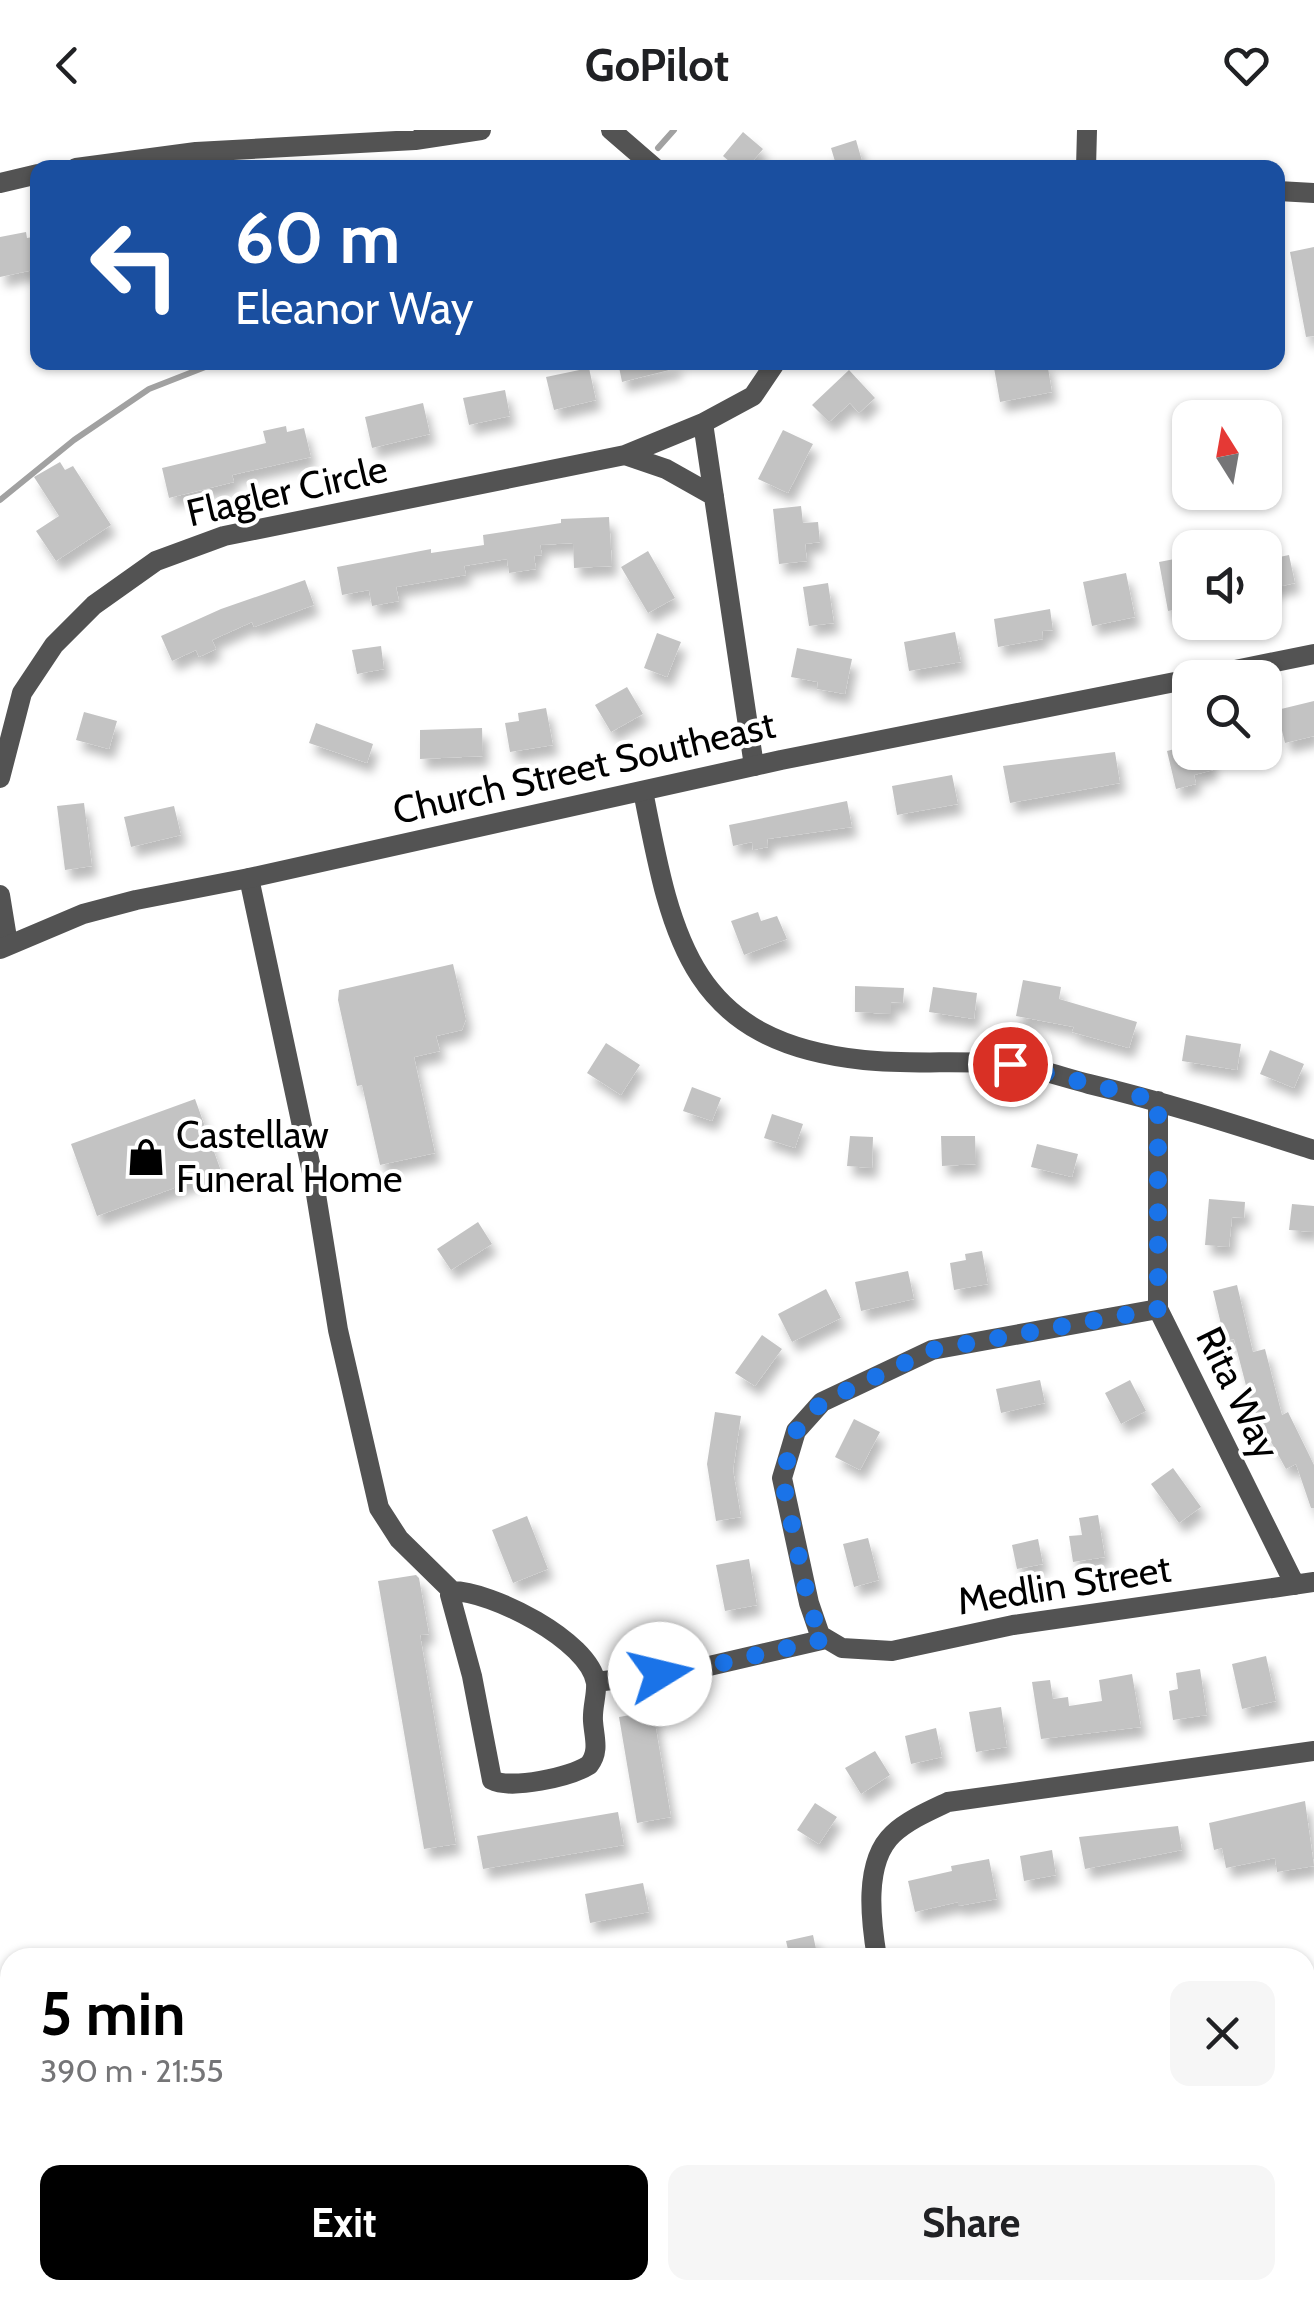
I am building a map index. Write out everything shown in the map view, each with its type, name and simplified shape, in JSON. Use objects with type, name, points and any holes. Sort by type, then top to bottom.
[{"type":"street","points":[[136,160],[196,152],[415,140],[481,130]]},
{"type":"street","points":[[611,130],[645,160]]},
{"type":"street","points":[[1086,160],[1087,130]]},
{"type":"street","points":[[0,183],[30,176]]},
{"type":"street","points":[[1285,192],[1314,193]]},
{"type":"street","name":"Flagler Circle","points":[[0,778],[22,693],[54,645],[94,604],[156,561],[224,536],[624,456],[703,423],[753,396],[771,370]]},
{"type":"street","points":[[703,423],[754,766]]},
{"type":"street","points":[[624,456],[666,468],[714,496]]},
{"type":"street","name":"Church Street Southeast","points":[[1282,660],[1314,654]]},
{"type":"street","name":"Church Street Southeast","points":[[4,946],[83,914],[136,900],[754,766],[1172,682]]},
{"type":"street","points":[[643,791],[666,896],[688,954],[720,1006],[754,1028],[798,1050],[866,1060],[1010,1064],[1158,1101],[1314,1150]]},
{"type":"street","points":[[249,878],[318,1204],[338,1330],[379,1508],[399,1539],[452,1591],[488,1599],[546,1627],[590,1669],[596,1682],[592,1710],[596,1751],[589,1765],[568,1774],[514,1784],[501,1785],[492,1780],[452,1591]]},
{"type":"street","points":[[0,894],[4,946]]},
{"type":"street","name":"Rita Way","points":[[1158,1101],[1158,1309],[1304,1583]]},
{"type":"street","points":[[826,1639],[820,1635],[809,1604],[782,1478],[796,1431],[822,1402],[932,1350],[1158,1309]]},
{"type":"street","name":"Medlin Street","points":[[826,1639],[842,1648],[892,1651],[1013,1625],[1304,1583]]},
{"type":"street","points":[[596,1682],[692,1670],[826,1639]]},
{"type":"street","points":[[876,1948],[872,1895],[878,1861],[890,1836],[948,1802],[1314,1751]]},
{"type":"building","points":[[743,132],[763,149],[754,160],[728,160],[723,156]]},
{"type":"building","points":[[856,140],[862,160],[835,160],[831,148]]},
{"type":"building","points":[[26,232],[30,237],[30,271],[0,277],[0,237]]},
{"type":"building","points":[[1314,247],[1314,336],[1306,337],[1290,252]]},
{"type":"building","points":[[589,370],[596,400],[554,410],[546,377]]},
{"type":"building","points":[[620,370],[669,370],[622,382]]},
{"type":"building","points":[[849,370],[875,398],[859,413],[850,403],[829,422],[812,405]]},
{"type":"building","points":[[994,370],[1048,370],[1052,392],[1000,402]]},
{"type":"building","points":[[505,390],[510,416],[469,425],[463,398]]},
{"type":"building","points":[[423,403],[430,434],[372,448],[365,417]]},
{"type":"building","points":[[286,426],[287,432],[304,428],[311,457],[232,475],[234,482],[169,498],[162,468],[266,443],[263,431]]},
{"type":"building","points":[[783,430],[813,444],[788,493],[758,479]]},
{"type":"building","points":[[60,462],[65,470],[73,466],[111,525],[56,561],[36,531],[59,516],[34,477]]},
{"type":"building","points":[[801,506],[803,523],[818,522],[820,542],[805,544],[807,561],[779,564],[773,509]]},
{"type":"building","points":[[609,517],[612,566],[574,568],[573,543],[540,545],[542,555],[534,556],[536,569],[509,573],[507,559],[464,566],[466,575],[396,587],[399,601],[372,606],[369,590],[342,595],[337,567],[431,549],[431,553],[484,545],[483,535],[561,523],[561,519]]},
{"type":"building","points":[[648,551],[675,598],[648,613],[621,567]]},
{"type":"building","points":[[1289,555],[1295,583],[1282,586],[1282,556]]},
{"type":"building","points":[[1172,559],[1172,610],[1168,611],[1159,562]]},
{"type":"building","points":[[1126,573],[1135,617],[1092,626],[1083,582]]},
{"type":"building","points":[[305,580],[314,605],[254,627],[252,622],[212,640],[216,649],[199,657],[196,650],[172,661],[161,636],[221,609]]},
{"type":"building","points":[[828,583],[834,623],[809,626],[803,587]]},
{"type":"building","points":[[1050,609],[1053,630],[1042,631],[1043,639],[998,647],[994,619]]},
{"type":"building","points":[[955,632],[961,662],[909,671],[904,642]]},
{"type":"building","points":[[657,633],[681,642],[667,677],[644,668]]},
{"type":"building","points":[[381,646],[384,669],[357,674],[352,650]]},
{"type":"building","points":[[797,648],[852,659],[845,694],[817,689],[818,682],[791,677]]},
{"type":"building","points":[[627,687],[643,714],[611,732],[595,705]]},
{"type":"building","points":[[1314,701],[1314,736],[1285,743],[1282,709]]},
{"type":"building","points":[[546,708],[553,745],[510,752],[505,723],[519,721],[518,713]]},
{"type":"building","points":[[84,712],[117,721],[109,749],[76,740]]},
{"type":"building","points":[[316,723],[373,744],[367,763],[309,743]]},
{"type":"building","points":[[482,728],[483,756],[420,759],[420,730]]},
{"type":"building","points":[[1172,750],[1172,770],[1213,770],[1194,775],[1196,784],[1176,789],[1167,751]]},
{"type":"building","points":[[1115,752],[1120,783],[1010,803],[1003,766]]},
{"type":"building","points":[[952,775],[958,804],[897,815],[892,786]]},
{"type":"building","points":[[847,801],[852,827],[767,839],[768,847],[753,850],[752,842],[733,846],[729,825]]},
{"type":"building","points":[[84,803],[92,866],[65,870],[57,806]]},
{"type":"building","points":[[174,806],[181,835],[131,847],[124,817]]},
{"type":"building","points":[[758,912],[761,921],[777,916],[787,939],[744,955],[731,921]]},
{"type":"building","points":[[453,964],[466,1019],[462,1030],[436,1036],[440,1051],[414,1057],[435,1153],[380,1165],[362,1085],[357,1086],[339,990]]},
{"type":"building","points":[[1023,980],[1061,987],[1059,999],[1137,1022],[1129,1048],[1072,1032],[1074,1027],[1016,1016]]},
{"type":"building","points":[[855,986],[904,988],[903,1003],[891,1002],[891,1014],[855,1012]]},
{"type":"building","points":[[933,987],[977,993],[974,1019],[929,1012]]},
{"type":"building","points":[[1186,1035],[1241,1044],[1237,1070],[1182,1061]]},
{"type":"building","points":[[606,1043],[640,1065],[621,1095],[587,1073]]},
{"type":"building","points":[[1270,1050],[1304,1064],[1294,1088],[1260,1074]]},
{"type":"building","points":[[692,1087],[721,1098],[712,1121],[683,1111]]},
{"type":"building","name":"Castellaw Funeral Home","points":[[195,1099],[221,1171],[97,1216],[71,1144]]},
{"type":"building","points":[[772,1114],[803,1124],[795,1148],[764,1138]]},
{"type":"building","points":[[850,1136],[873,1137],[872,1168],[847,1166]]},
{"type":"building","points":[[941,1136],[975,1136],[976,1164],[942,1166]]},
{"type":"building","points":[[1037,1144],[1078,1154],[1072,1177],[1031,1167]]},
{"type":"building","points":[[1209,1199],[1245,1202],[1244,1218],[1232,1217],[1229,1247],[1205,1245]]},
{"type":"building","points":[[1292,1204],[1314,1206],[1314,1232],[1289,1230]]},
{"type":"building","points":[[478,1222],[492,1244],[451,1270],[437,1249]]},
{"type":"building","points":[[982,1251],[988,1284],[954,1290],[950,1263],[966,1260],[965,1254]]},
{"type":"building","points":[[908,1271],[914,1299],[861,1311],[855,1282]]},
{"type":"building","points":[[1237,1285],[1253,1352],[1265,1349],[1282,1415],[1288,1412],[1314,1465],[1314,1508],[1296,1464],[1286,1469],[1251,1405],[1234,1339],[1225,1341],[1213,1291]]},
{"type":"building","points":[[826,1289],[841,1318],[792,1342],[778,1314]]},
{"type":"building","points":[[762,1335],[782,1349],[755,1386],[735,1373]]},
{"type":"building","points":[[1040,1380],[1045,1403],[1001,1413],[996,1389]]},
{"type":"building","points":[[1130,1380],[1146,1411],[1121,1424],[1105,1393]]},
{"type":"building","points":[[715,1412],[741,1416],[733,1470],[741,1517],[716,1521],[707,1464]]},
{"type":"building","points":[[854,1419],[880,1432],[860,1470],[835,1457]]},
{"type":"building","points":[[1173,1468],[1201,1507],[1179,1523],[1151,1484]]},
{"type":"building","points":[[1098,1515],[1105,1557],[1073,1562],[1069,1536],[1082,1535],[1079,1518]]},
{"type":"building","points":[[527,1516],[548,1569],[513,1583],[492,1530]]},
{"type":"building","points":[[868,1538],[879,1580],[854,1587],[843,1544]]},
{"type":"building","points":[[1038,1539],[1043,1564],[1017,1569],[1012,1545]]},
{"type":"building","points":[[749,1559],[757,1605],[725,1611],[716,1565]]},
{"type":"building","points":[[416,1575],[429,1634],[420,1635],[456,1844],[424,1849],[378,1581]]},
{"type":"building","points":[[1266,1656],[1276,1701],[1242,1709],[1232,1664]]},
{"type":"building","points":[[1200,1669],[1207,1715],[1173,1720],[1169,1691],[1178,1689],[1176,1673]]},
{"type":"building","points":[[1132,1674],[1141,1727],[1041,1739],[1032,1682],[1050,1680],[1053,1699],[1068,1697],[1069,1706],[1102,1701],[1099,1680]]},
{"type":"building","points":[[1001,1707],[1007,1747],[976,1752],[969,1712]]},
{"type":"building","points":[[653,1711],[671,1817],[637,1823],[619,1717]]},
{"type":"building","points":[[936,1728],[942,1757],[911,1764],[905,1736]]},
{"type":"building","points":[[875,1751],[890,1775],[861,1794],[845,1768]]},
{"type":"building","points":[[1305,1801],[1314,1866],[1277,1872],[1275,1858],[1226,1868],[1222,1848],[1214,1850],[1209,1823]]},
{"type":"building","points":[[815,1803],[837,1817],[819,1844],[797,1830]]},
{"type":"building","points":[[618,1812],[624,1845],[483,1869],[477,1836]]},
{"type":"building","points":[[1178,1826],[1182,1850],[1085,1869],[1079,1837]]},
{"type":"building","points":[[1052,1850],[1056,1875],[1024,1881],[1020,1856]]},
{"type":"building","points":[[989,1859],[997,1899],[958,1906],[958,1902],[915,1912],[908,1881],[952,1871],[951,1866]]},
{"type":"building","points":[[643,1883],[649,1912],[590,1923],[585,1894]]},
{"type":"building","points":[[813,1935],[816,1948],[788,1948],[786,1941]]},
{"type":"waterway","points":[[658,148],[674,130]]},
{"type":"waterway","points":[[0,500],[74,440],[149,389],[198,370]]},
{"type":"place","name":"Castellaw Funeral Home","points":[[146,1157]]},
{"type":"route","points":[[660,1674],[826,1639],[820,1635],[809,1604],[782,1478],[796,1431],[822,1402],[932,1350],[1158,1309],[1158,1101],[1010,1064]]}]
